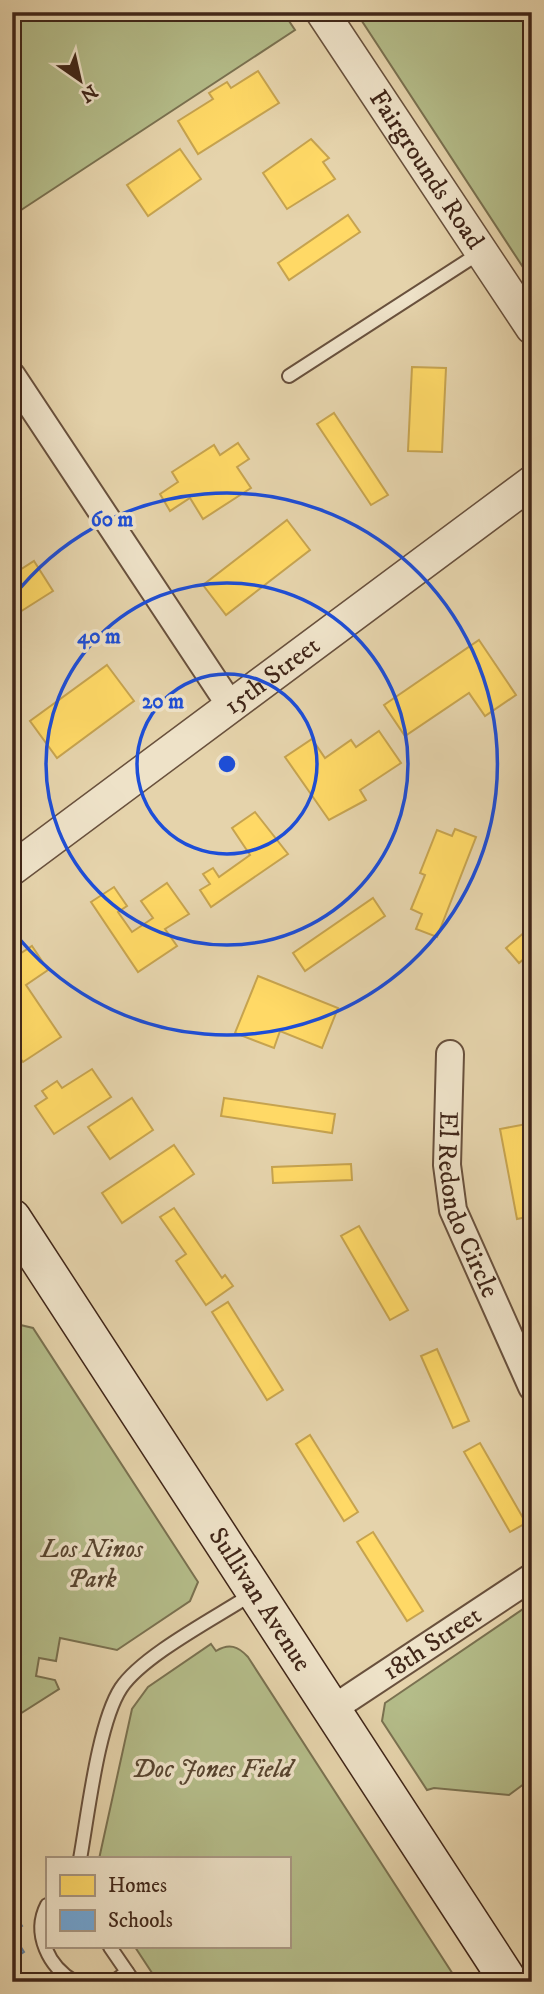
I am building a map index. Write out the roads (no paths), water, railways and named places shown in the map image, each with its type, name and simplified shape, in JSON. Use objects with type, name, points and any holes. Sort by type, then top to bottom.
[{"type":"main road","name":"Sullivan Avenue","points":[[12,1219],[509,1982]]},
{"type":"street","name":"Fairgrounds Road","points":[[322,12],[532,328]]},
{"type":"street","points":[[12,376],[232,708]]},
{"type":"street","name":"15th Street","points":[[12,869],[232,708],[532,482]]},
{"type":"street","name":"El Redondo Circle","points":[[450,1054],[447,1165],[453,1210],[532,1387]]},
{"type":"street","name":"18th Street","points":[[331,1710],[532,1577]]},
{"type":"lane","points":[[289,376],[482,252]]},
{"type":"lane","points":[[80,1857],[105,1726],[121,1688],[152,1659],[256,1591]]},
{"type":"lane","points":[[46,1909],[41,1927],[46,1947]]},
{"type":"lane","points":[[46,1948],[61,1974],[75,1982]]},
{"type":"lane","points":[[111,1948],[130,1977],[113,1982]]},
{"type":"park label","name":"Los Ninos Park","points":[[92,1564]]},
{"type":"park label","name":"Doc Jones Field","points":[[212,1769]]}]
